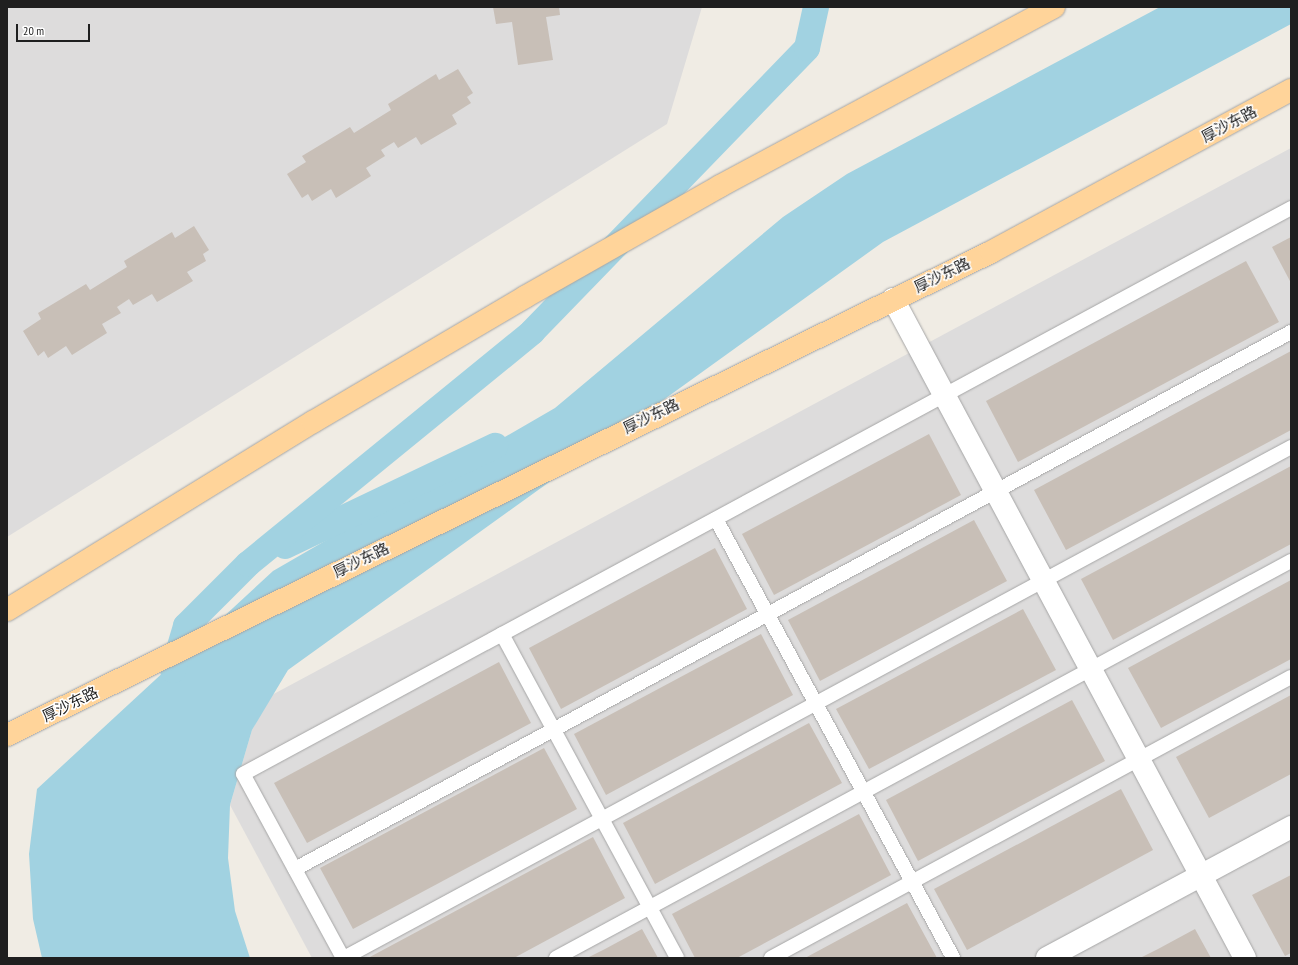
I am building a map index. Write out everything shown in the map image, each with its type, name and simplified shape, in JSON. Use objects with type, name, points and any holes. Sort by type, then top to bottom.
[{"type":"main road","points":[[10,608],[320,418],[720,186],[1054,7]]},
{"type":"main road","name":"厚沙东路","points":[[7,735],[775,355],[991,252],[1291,90]]},
{"type":"street","points":[[893,299],[1245,958]]},
{"type":"street","points":[[1047,958],[1291,826]]},
{"type":"lane","points":[[1291,208],[243,774],[343,958],[1291,447]]},
{"type":"lane","points":[[295,869],[1291,332]]},
{"type":"lane","points":[[716,519],[953,958]]},
{"type":"lane","points":[[556,958],[1291,561]]},
{"type":"lane","points":[[502,634],[677,958]]},
{"type":"lane","points":[[771,958],[1291,677]]},
{"type":"shaded area","points":[[7,7],[702,7],[667,124],[7,537]]},
{"type":"shaded area","points":[[1291,148],[1291,958],[312,958],[230,805],[252,730],[270,696]]},
{"type":"water","points":[[1160,7],[1291,7],[1291,24],[883,242],[288,670],[252,730],[230,805],[228,858],[235,911],[250,958],[42,958],[33,919],[29,854],[37,789],[273,571],[555,408],[783,217],[847,174]]},
{"type":"building","points":[[493,7],[559,7],[560,15],[546,17],[553,60],[518,65],[512,22],[496,24]]},
{"type":"building","points":[[458,69],[473,93],[467,97],[471,103],[452,115],[457,124],[421,145],[416,137],[398,148],[394,142],[381,150],[385,156],[366,168],[371,176],[336,198],[331,189],[312,201],[308,194],[302,198],[287,174],[306,162],[302,156],[350,127],[354,133],[391,110],[388,104],[436,74],[439,80]]},
{"type":"building","points":[[194,226],[209,250],[203,254],[206,261],[187,272],[193,281],[157,302],[152,294],[133,305],[129,299],[117,307],[121,313],[102,324],[107,333],[72,355],[66,346],[48,358],[44,351],[38,356],[23,331],[41,319],[38,313],[86,284],[90,290],[127,267],[124,261],[172,232],[175,238]]},
{"type":"building","points":[[1291,237],[1291,283],[1272,247]]},
{"type":"building","points":[[1246,261],[1279,322],[1018,462],[986,401]]},
{"type":"building","points":[[1291,351],[1291,430],[1066,550],[1034,490]]},
{"type":"building","points":[[929,434],[961,495],[774,595],[742,534]]},
{"type":"building","points":[[1291,466],[1291,544],[1113,640],[1081,579]]},
{"type":"building","points":[[974,520],[1007,581],[820,681],[788,620]]},
{"type":"building","points":[[715,548],[747,609],[561,709],[529,648]]},
{"type":"building","points":[[1291,580],[1291,659],[1161,728],[1128,668]]},
{"type":"building","points":[[1023,609],[1056,670],[869,769],[836,709]]},
{"type":"building","points":[[761,634],[793,695],[606,795],[574,734]]},
{"type":"building","points":[[499,662],[531,723],[307,843],[274,783]]},
{"type":"building","points":[[1291,695],[1291,774],[1209,818],[1176,757]]},
{"type":"building","points":[[1072,700],[1105,761],[918,861],[886,800]]},
{"type":"building","points":[[809,723],[842,783],[655,884],[623,823]]},
{"type":"building","points":[[544,748],[577,809],[353,929],[320,868]]},
{"type":"building","points":[[1121,789],[1153,850],[967,950],[934,889]]},
{"type":"building","points":[[859,814],[891,875],[737,958],[695,958],[672,914]]},
{"type":"building","points":[[593,837],[625,898],[514,958],[368,958]]},
{"type":"building","points":[[1291,875],[1291,953],[1285,956],[1252,895]]},
{"type":"building","points":[[907,903],[937,958],[805,958],[870,923]]},
{"type":"building","points":[[642,929],[658,958],[587,958],[605,949]]},
{"type":"building","points":[[1195,929],[1211,958],[1140,958],[1158,949]]},
{"type":"waterway","points":[[173,670],[186,626],[248,564],[532,332],[807,48],[816,7]]},
{"type":"waterway","points":[[285,546],[495,446]]}]
